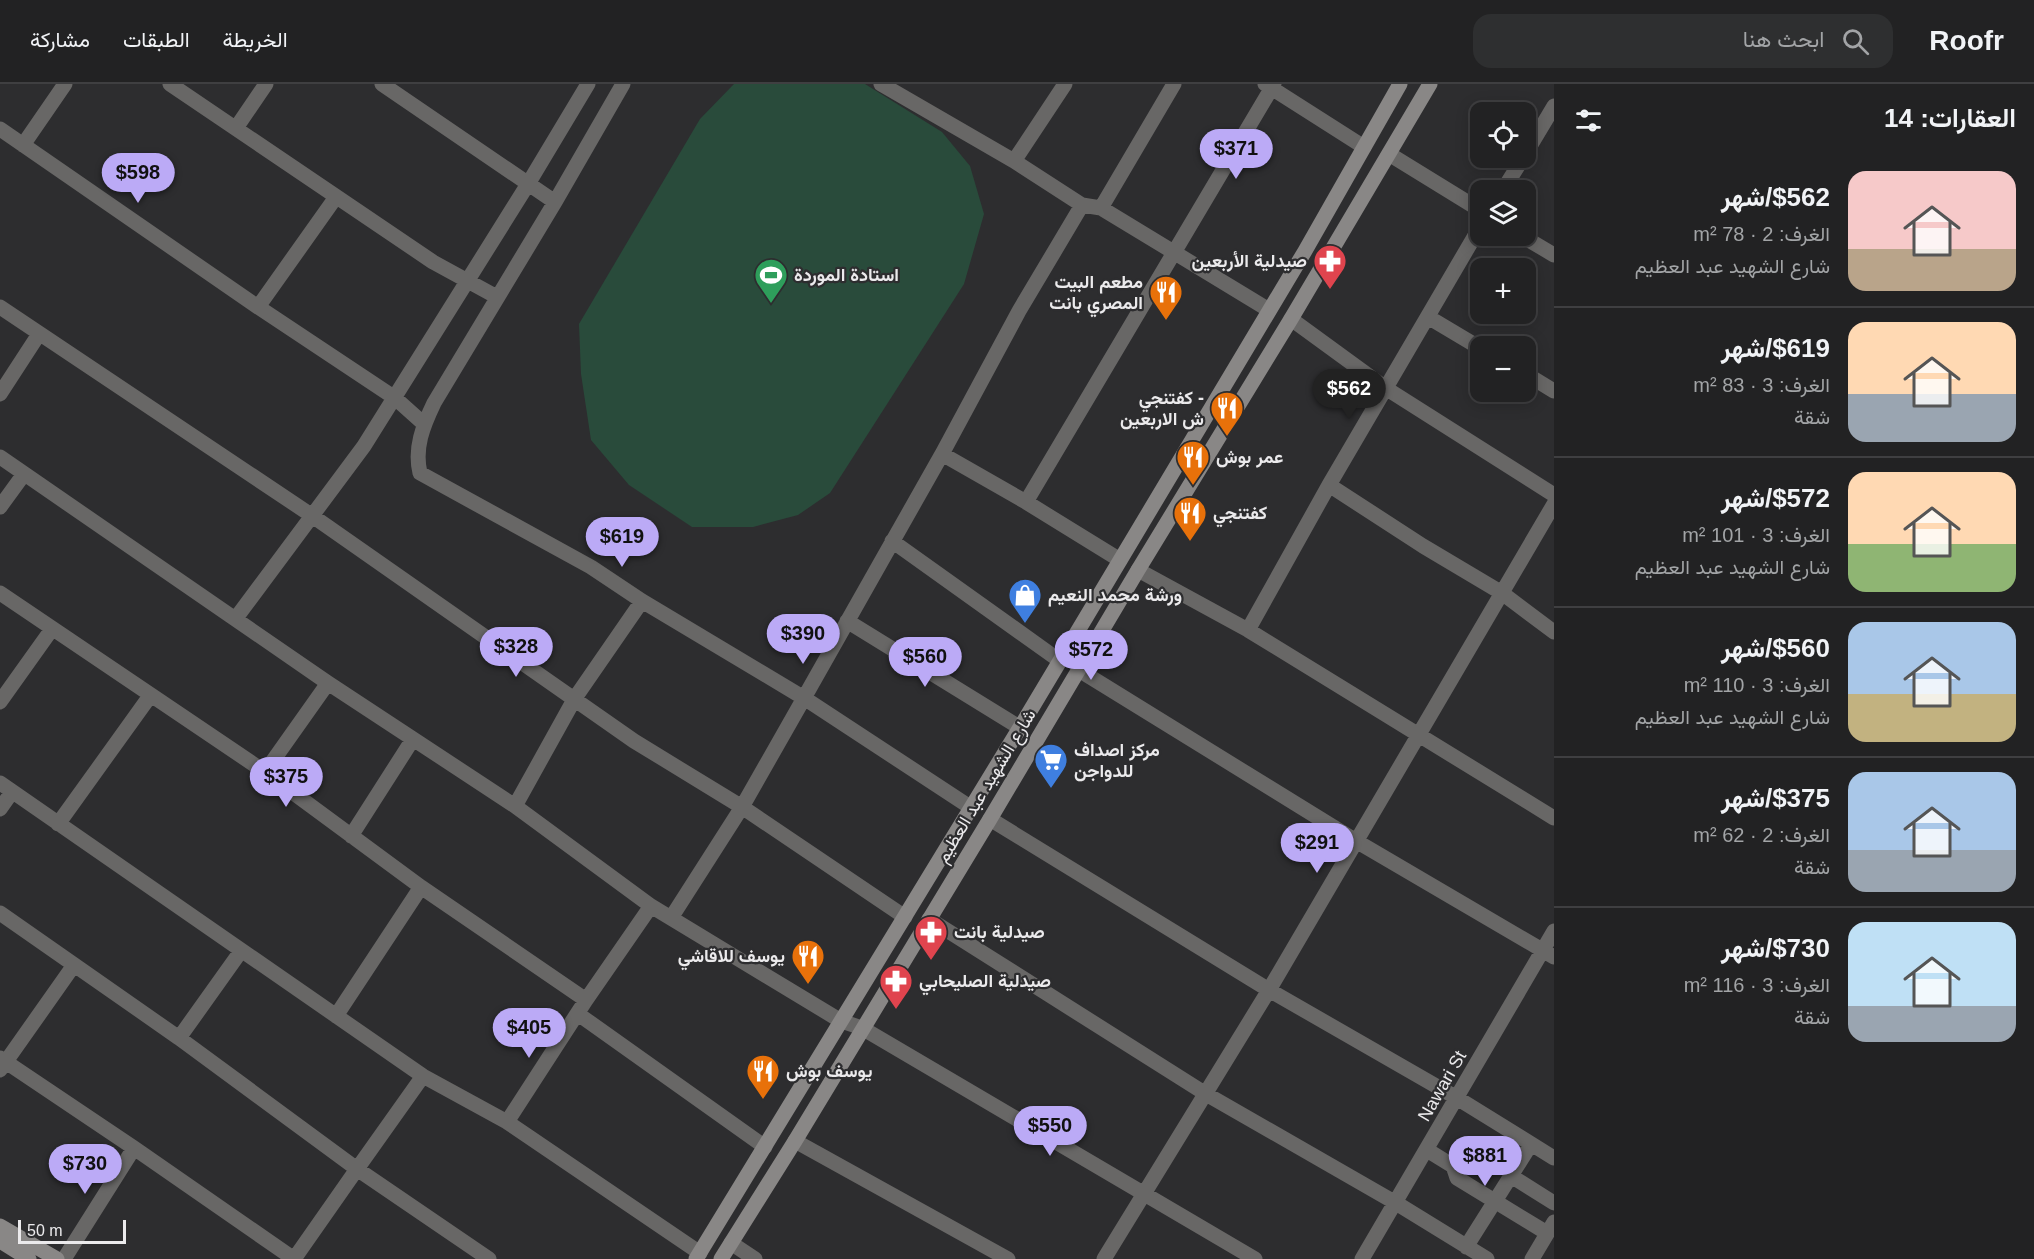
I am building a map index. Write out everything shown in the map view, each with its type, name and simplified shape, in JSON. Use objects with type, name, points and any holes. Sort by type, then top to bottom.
[{"type":"main road","name":"شارع الشهيد عبد العظيم","points":[[698,1256],[1060,661],[1305,251],[1401,84]]},
{"type":"main road","name":"شارع الشهيد عبد العظيم","points":[[721,1259],[990,819],[1431,84]]},
{"type":"main road","points":[[1305,251],[1323,264]]},
{"type":"main road","points":[[1023,722],[1044,728]]},
{"type":"main road","points":[[0,1226],[57,1259]]},
{"type":"main road","points":[[0,1241],[29,1259]]},
{"type":"street","points":[[23,145],[65,84]]},
{"type":"street","points":[[171,84],[434,262],[497,297]]},
{"type":"street","points":[[236,128],[266,84]]},
{"type":"street","points":[[382,84],[555,202]]},
{"type":"street","points":[[236,618],[364,446],[588,84]]},
{"type":"street","points":[[881,84],[1014,160],[1083,205],[1101,208],[1269,310]]},
{"type":"street","points":[[1014,160],[1065,84]]},
{"type":"street","points":[[1101,208],[1174,84]]},
{"type":"street","points":[[1026,502],[1270,86],[1364,147]]},
{"type":"street","points":[[616,87],[555,202],[424,424],[417,459],[420,473],[591,567],[642,601],[804,698],[970,807]]},
{"type":"street","points":[[1536,138],[1551,116]]},
{"type":"street","points":[[0,129],[258,307],[395,398],[424,424]]},
{"type":"street","points":[[1389,154],[1470,204]]},
{"type":"street","points":[[258,307],[336,196]]},
{"type":"street","points":[[671,918],[742,807],[942,454],[1019,311],[1083,205]]},
{"type":"street","points":[[1536,243],[1552,251]]},
{"type":"street","points":[[1248,630],[1329,485],[1470,244]]},
{"type":"street","points":[[0,307],[311,515],[634,741],[742,807],[905,917]]},
{"type":"street","points":[[1428,317],[1470,342]]},
{"type":"street","points":[[1291,319],[1387,389],[1554,495]]},
{"type":"street","points":[[0,394],[39,334]]},
{"type":"street","points":[[1536,380],[1554,391]]},
{"type":"street","points":[[942,454],[1120,560]]},
{"type":"street","points":[[0,457],[328,683],[515,806],[651,906],[841,1021],[862,1028],[1255,1259]]},
{"type":"street","points":[[0,507],[24,474]]},
{"type":"street","points":[[1329,485],[1423,546],[1502,593],[1554,632]]},
{"type":"street","points":[[1104,1259],[1269,990],[1554,504]]},
{"type":"street","points":[[891,541],[1060,661]]},
{"type":"street","points":[[1138,570],[1248,630],[1554,818]]},
{"type":"street","points":[[0,593],[265,772],[422,887],[586,1000]]},
{"type":"street","points":[[515,806],[575,698],[642,601]]},
{"type":"street","points":[[847,621],[1023,722]]},
{"type":"street","points":[[0,702],[52,629]]},
{"type":"street","points":[[1079,670],[1356,841],[1548,954]]},
{"type":"street","points":[[265,772],[328,683]]},
{"type":"street","points":[[58,824],[150,696]]},
{"type":"street","points":[[351,836],[413,739]]},
{"type":"street","points":[[0,809],[6,788],[423,1076],[507,1122],[698,1256]]},
{"type":"street","points":[[990,819],[1269,990],[1554,1157]]},
{"type":"street","points":[[336,1016],[422,887]]},
{"type":"street","points":[[507,1122],[586,1000],[651,906]]},
{"type":"street","points":[[0,913],[179,1038],[357,1169],[489,1259]]},
{"type":"street","points":[[929,919],[1206,1094],[1396,1203],[1487,1259]]},
{"type":"street","name":"Nawari St","points":[[1362,1259],[1456,1098],[1548,954],[1554,931]]},
{"type":"street","points":[[179,1038],[242,951]]},
{"type":"street","points":[[74,965],[2,1063],[134,1148],[294,1259],[423,1076]]},
{"type":"street","points":[[578,1014],[765,1147]]},
{"type":"street","points":[[795,1141],[1008,1259]]},
{"type":"street","points":[[1466,1247],[1531,1144]]},
{"type":"street","points":[[64,1259],[134,1148]]},
{"type":"street","points":[[1427,1150],[1453,1166],[1457,1178],[1495,1202],[1552,1225],[1532,1259]]},
{"type":"street","points":[[1511,1176],[1554,1203]]},
{"type":"street","points":[[731,1244],[755,1259]]},
{"type":"green space","name":"استادة الموردة","points":[[734,84],[865,84],[942,132],[970,166],[984,214],[964,284],[830,493],[798,515],[753,527],[692,527],[629,485],[591,440],[581,374],[579,324],[700,119]]},
{"type":"place","name":"صيدلية الأربعين","points":[[1330,290]]},
{"type":"place","name":"استادة الموردة","points":[[771,304]]},
{"type":"place","name":"مطعم البيت المصري بانت","points":[[1166,321]]},
{"type":"place","name":"كفتنجي - ش الاربعين","points":[[1227,437]]},
{"type":"place","name":"عمر بوش","points":[[1193,486]]},
{"type":"place","name":"كفتنجي","points":[[1190,542]]},
{"type":"place","name":"ورشة محمد النعيم","points":[[1025,624]]},
{"type":"place","name":"مركز اصداف للدواجن","points":[[1051,789]]},
{"type":"place","name":"صيدلية بانت","points":[[931,961]]},
{"type":"place","name":"يوسف للاقاشي","points":[[808,985]]},
{"type":"place","name":"صيدلية الصليحابي","points":[[896,1010]]},
{"type":"place","name":"يوسف بوش","points":[[763,1100]]}]
